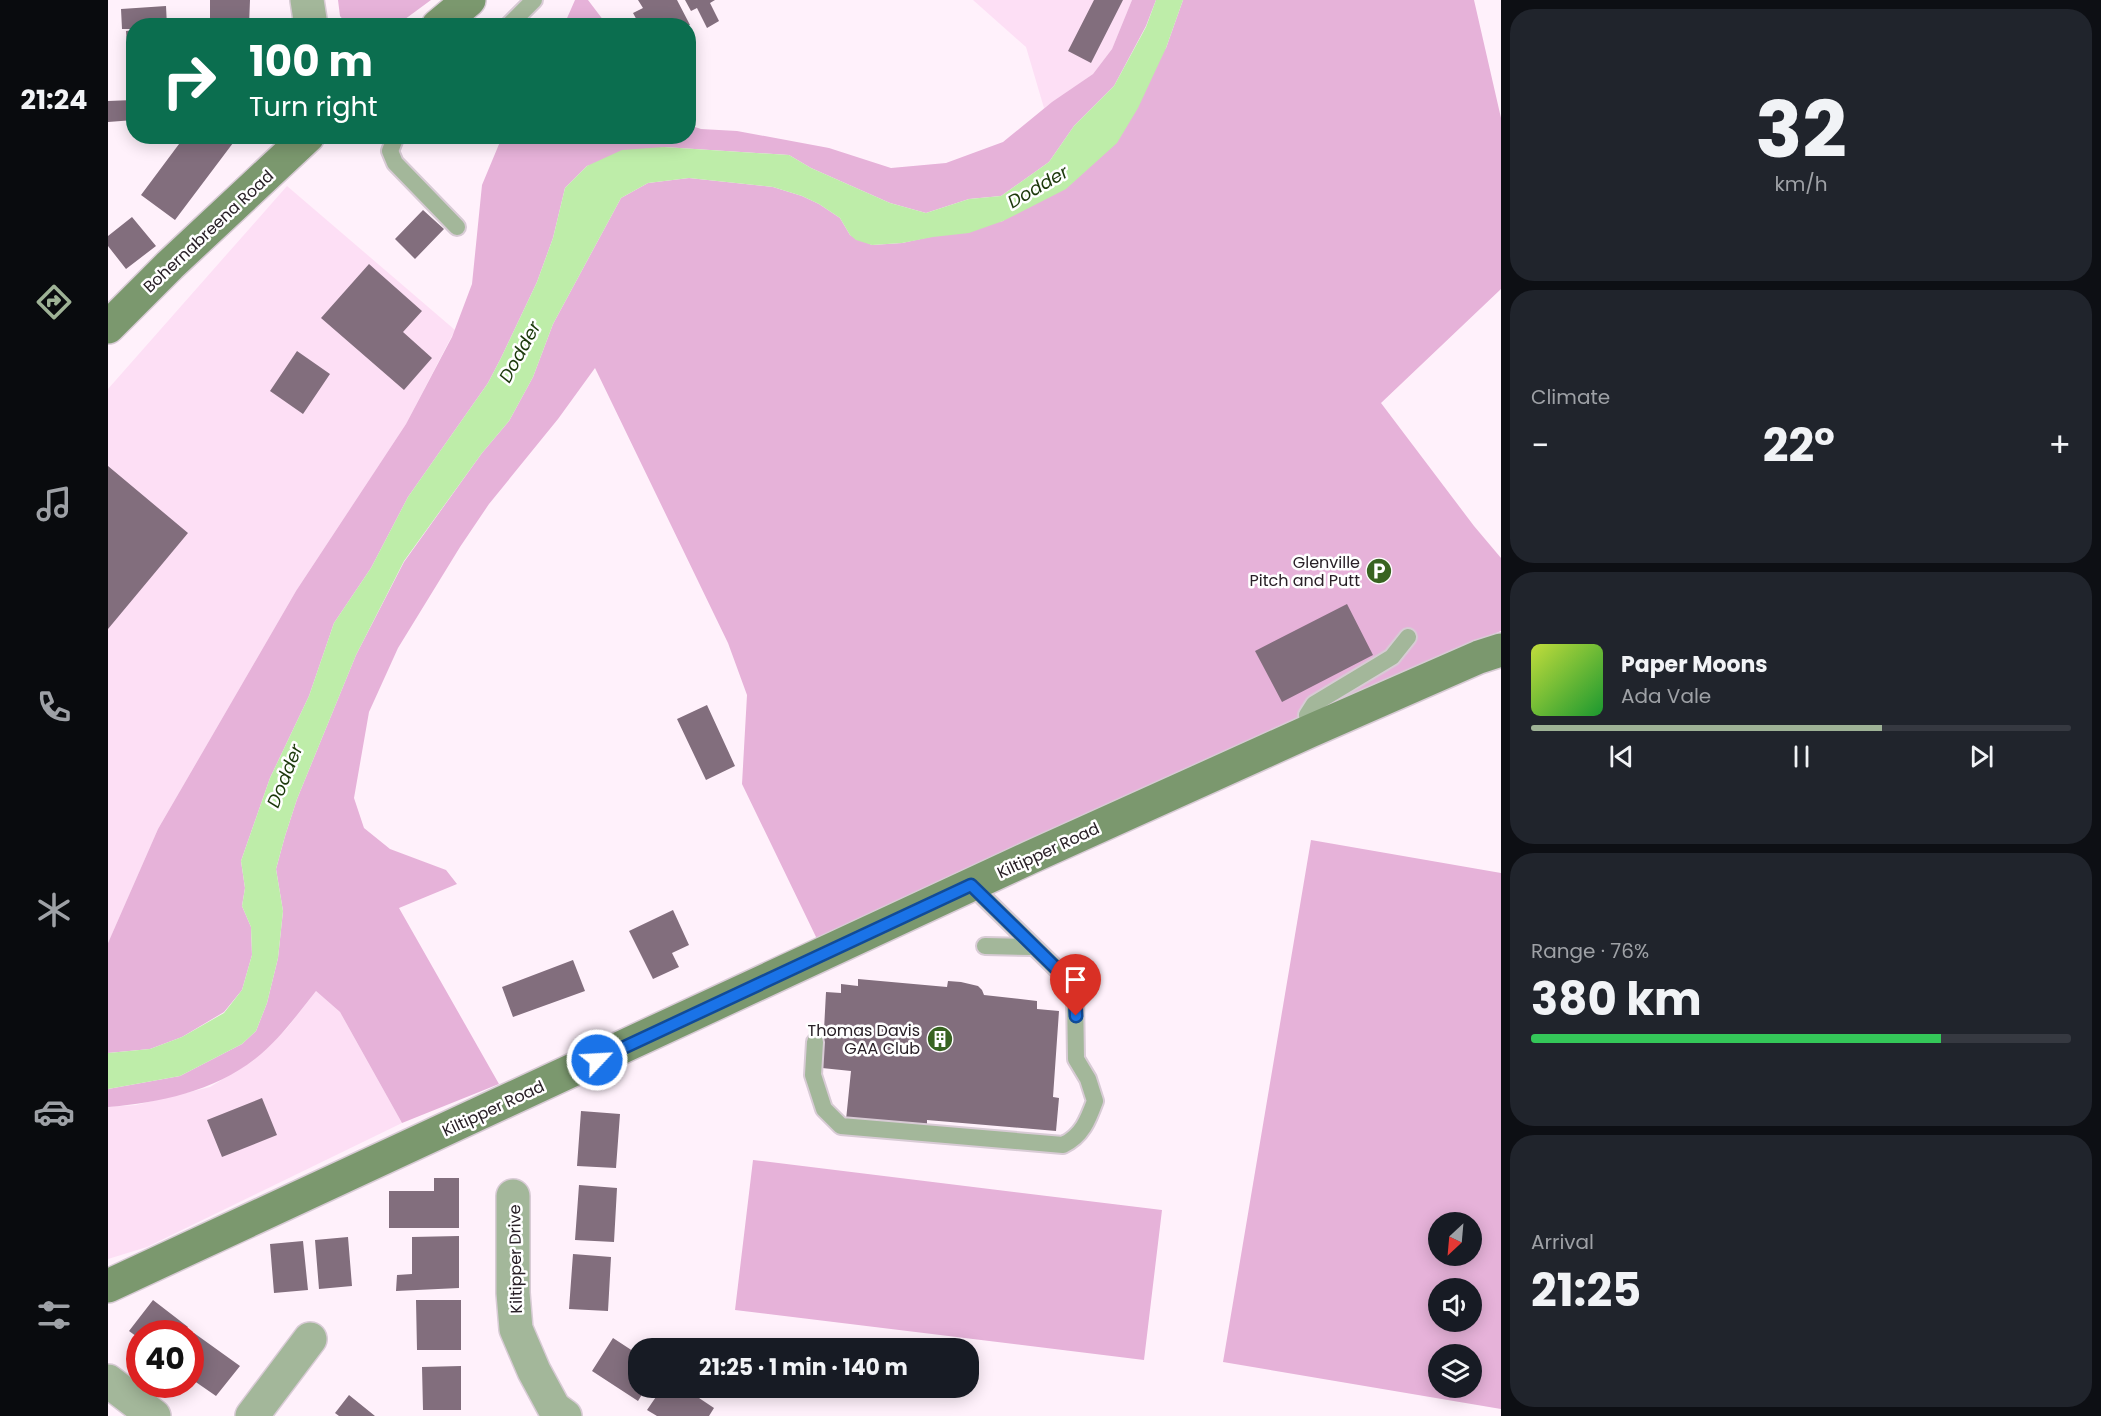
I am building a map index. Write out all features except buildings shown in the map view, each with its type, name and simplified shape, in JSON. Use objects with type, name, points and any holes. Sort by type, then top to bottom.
[{"type":"street","points":[[307,0],[310,18]]},
{"type":"street","points":[[448,18],[469,0]]},
{"type":"street","name":"Bohernabreena Road","points":[[108,327],[170,265],[299,144]]},
{"type":"street","name":"Kiltipper Road","points":[[108,1286],[971,885],[1310,731],[1479,657],[1501,650]]},
{"type":"street","name":"Kiltipper Drive","points":[[513,1196],[513,1293],[516,1329],[534,1371],[554,1408],[565,1416]]},
{"type":"street","points":[[252,1416],[310,1339]]},
{"type":"street","points":[[108,1381],[154,1416]]},
{"type":"lane","points":[[516,18],[534,0]]},
{"type":"lane","points":[[393,144],[390,151],[395,163],[457,227]]},
{"type":"lane","points":[[1310,731],[1307,715],[1314,704],[1392,657],[1408,637]]},
{"type":"lane","points":[[815,1042],[813,1075],[824,1110],[841,1126],[1063,1145],[1075,1139],[1086,1123],[1095,1101],[1088,1079],[1076,1059],[1075,994],[1066,978],[971,885]]},
{"type":"lane","points":[[985,946],[1033,946]]},
{"type":"shaded area","points":[[338,0],[431,0],[407,18],[342,18]]},
{"type":"shaded area","points":[[575,0],[588,0],[602,18],[567,18]]},
{"type":"shaded area","points":[[973,0],[1132,0],[1112,49],[1093,74],[1044,108],[1026,47]]},
{"type":"shaded area","points":[[1132,0],[1156,0],[1146,26],[1114,86],[1074,126],[1049,162],[1001,196],[969,199],[926,213],[890,203],[811,168],[789,155],[664,147],[587,166],[565,188],[553,238],[537,282],[501,358],[488,383],[408,497],[371,568],[334,623],[309,696],[270,778],[241,861],[245,888],[242,906],[251,927],[252,955],[242,990],[224,1012],[182,1037],[150,1049],[108,1053],[108,943],[158,829],[296,591],[406,424],[452,337],[472,284],[482,185],[499,144],[696,144],[696,127],[737,131],[829,148],[891,168],[946,163],[1003,142],[1052,102],[1093,74],[1112,49]]},
{"type":"shaded area","name":"Glenville Pitch and Putt","points":[[1183,0],[1474,0],[1501,118],[1501,289],[1381,403],[1501,558],[1501,631],[1307,715],[817,939],[742,784],[747,695],[728,643],[595,368],[558,419],[489,504],[398,648],[369,712],[354,798],[364,828],[390,849],[446,870],[457,884],[399,908],[499,1084],[402,1123],[340,1012],[316,991],[272,1044],[239,1070],[185,1094],[108,1107],[108,1089],[180,1076],[242,1044],[256,1031],[267,1003],[278,958],[283,911],[276,869],[297,799],[356,655],[404,562],[482,453],[509,421],[533,377],[553,324],[621,198],[648,183],[689,178],[773,187],[819,204],[840,218],[850,235],[872,245],[902,243],[1003,221],[1166,48]]},
{"type":"shaded area","points":[[287,186],[455,330],[406,424],[296,591],[158,829],[108,943],[108,389]]},
{"type":"shaded area","points":[[1311,840],[1501,873],[1501,1409],[1436,1398],[1482,1398],[1482,1344],[1428,1344],[1428,1397],[1223,1362]]},
{"type":"shaded area","points":[[316,991],[340,1012],[402,1123],[147,1247],[108,1259],[108,1107],[136,1105],[210,1087],[254,1060],[287,1028]]},
{"type":"shaded area","points":[[753,1160],[1162,1210],[1144,1360],[979,1340],[979,1338],[735,1310]]},
{"type":"water","name":"Dodder","points":[[1156,0],[1183,0],[1166,48],[1138,108],[1117,143],[1066,189],[1003,221],[969,233],[872,245],[856,240],[850,235],[840,218],[819,204],[773,187],[689,178],[648,183],[621,198],[553,324],[533,377],[509,421],[482,453],[404,561],[356,655],[297,799],[276,869],[283,911],[278,958],[267,1003],[256,1031],[242,1044],[180,1076],[108,1089],[108,1053],[150,1049],[182,1037],[224,1013],[242,990],[252,955],[251,927],[242,906],[245,888],[241,861],[270,778],[309,696],[334,623],[371,568],[408,497],[488,383],[501,358],[537,282],[553,238],[565,188],[587,166],[622,150],[664,147],[789,155],[811,168],[890,203],[926,213],[969,199],[1001,196],[1049,162],[1074,126],[1114,86],[1146,27]]},
{"type":"place","name":"Glenville Pitch and Putt","points":[[1379,571]]},
{"type":"place","name":"Thomas Davis GAA Club","points":[[940,1039]]},
{"type":"route","points":[[597,1060],[971,885],[1066,978],[1075,994],[1076,1016]]}]
